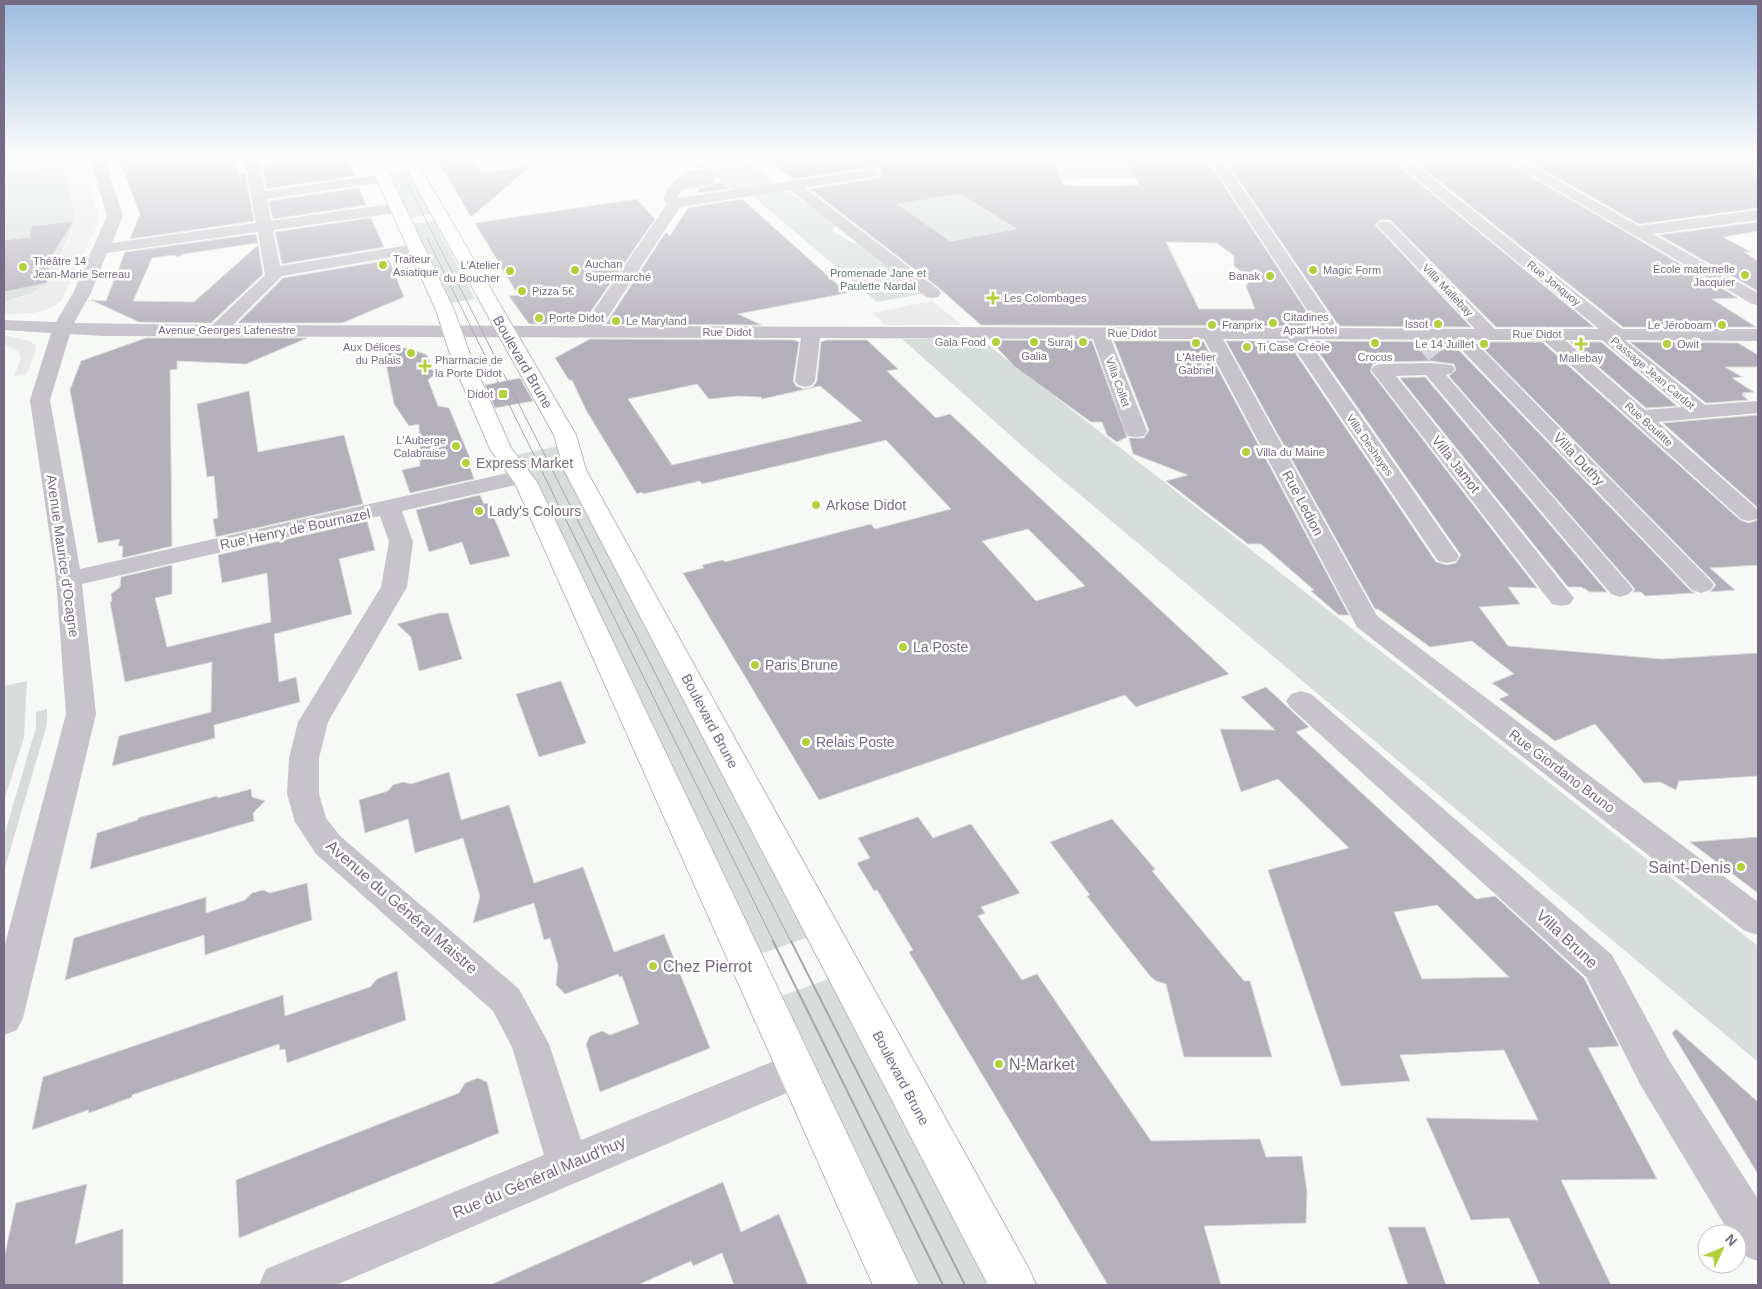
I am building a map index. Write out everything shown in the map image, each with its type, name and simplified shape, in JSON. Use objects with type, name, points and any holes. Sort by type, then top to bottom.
[{"type":"main road","points":[[401,217],[445,310],[451,331],[501,449],[521,477],[896,1285]]},
{"type":"main road","name":"Boulevard Brune","points":[[442,217],[565,436],[575,470],[1013,1285]]},
{"type":"street","name":"Avenue Maurice d'Ocagne","points":[[4,1018],[81,714],[69,579],[40,400],[62,328],[82,293],[115,217]]},
{"type":"street","points":[[217,330],[274,276],[263,217]]},
{"type":"street","points":[[101,249],[333,217]]},
{"type":"street","points":[[589,331],[662,217]]},
{"type":"street","points":[[834,217],[932,293]]},
{"type":"street","points":[[1256,217],[1340,336]]},
{"type":"street","name":"Rue Jonquoy","points":[[1470,217],[1612,334]]},
{"type":"street","points":[[1613,217],[1758,300]]},
{"type":"street","points":[[1637,231],[1737,217]]},
{"type":"street","points":[[1729,218],[1758,230]]},
{"type":"street","name":"Villa Mallebay","points":[[1385,224],[1490,334]]},
{"type":"street","points":[[274,272],[416,250]]},
{"type":"street","name":"Avenue Georges Lafenestre","points":[[4,325],[62,328],[217,330],[506,331]]},
{"type":"street","name":"Rue Didot","points":[[506,331],[1293,334],[1340,336],[1427,350],[1458,334],[1758,335]]},
{"type":"street","points":[[805,381],[811,332]]},
{"type":"street","name":"Villa Collet","points":[[1100,333],[1136,431]]},
{"type":"street","name":"Rue Ledion","points":[[1210,333],[1366,621]]},
{"type":"street","name":"Villa Deshayes","points":[[1293,334],[1447,556]]},
{"type":"street","name":"Villa Duthy","points":[[1458,334],[1701,585]]},
{"type":"street","name":"Rue Boulitte","points":[[1547,334],[1750,514]]},
{"type":"street","name":"Passage Jean Cardot","points":[[1612,334],[1700,412]]},
{"type":"street","points":[[1427,350],[1620,589]]},
{"type":"street","name":"Villa Jamot","points":[[1427,350],[1381,370],[1561,598]]},
{"type":"street","points":[[1641,417],[1758,407]]},
{"type":"street","name":"Rue Henry de Bournazel","points":[[69,579],[521,477]]},
{"type":"street","name":"Avenue du Général Maistre","points":[[389,508],[401,542],[394,587],[313,722],[304,758],[303,794],[312,822],[328,845],[506,1000],[530,1044],[568,1165]]},
{"type":"street","name":"Rue Giordano Bruno","points":[[1366,621],[1758,921]]},
{"type":"street","name":"Villa Brune","points":[[1301,701],[1599,966],[1655,1073],[1758,1239]]},
{"type":"street","name":"Rue du Général Maud'huy","points":[[282,1285],[796,1070]]},
{"type":"shaded area","points":[[75,217],[99,218],[61,301],[49,309],[33,313],[4,314],[4,302],[25,296],[42,287],[49,272],[54,268],[76,220]]},
{"type":"shaded area","points":[[932,301],[962,325],[885,325],[872,313]]},
{"type":"shaded area","points":[[4,335],[30,341],[36,346],[36,351],[26,375],[14,376],[21,359],[19,352],[4,344]]},
{"type":"green space","points":[[4,217],[75,217],[76,220],[54,268],[49,272],[46,284],[32,293],[4,302]]},
{"type":"green space","name":"Promenade Jane et Paulette Nardal","points":[[778,217],[827,217],[837,224],[832,231],[853,243],[867,246],[927,293],[877,302]]},
{"type":"green space","points":[[892,217],[999,217],[1031,227],[915,248]]},
{"type":"green space","points":[[434,221],[475,299],[450,303],[412,224]]},
{"type":"green space","points":[[902,339],[981,339],[1758,946],[1758,1062],[1029,452]]},
{"type":"green space","points":[[558,446],[568,478],[808,937],[760,954],[516,455]]},
{"type":"green space","points":[[27,681],[24,737],[4,801],[4,686]]},
{"type":"green space","points":[[47,709],[47,724],[4,871],[4,836],[36,728],[36,712]]},
{"type":"green space","points":[[829,979],[989,1285],[918,1285],[781,996]]},
{"type":"building","points":[[139,217],[253,217],[254,221],[130,239]]},
{"type":"building","points":[[514,217],[653,217],[655,219],[582,324],[529,324],[509,296],[518,295],[475,223]]},
{"type":"building","points":[[682,217],[762,217],[847,293],[738,314],[761,325],[606,324],[666,232],[670,236]]},
{"type":"building","points":[[847,217],[916,217],[950,241],[1017,229],[998,217],[1245,217],[1316,326],[981,325],[939,288]],"holes":[[[1166,242],[1217,243],[1234,256],[1234,266],[1251,279],[1246,286],[1255,309],[1199,309]]]},
{"type":"building","points":[[1264,217],[1461,217],[1594,327],[1496,327],[1390,220],[1380,220],[1375,225],[1471,327],[1339,326]]},
{"type":"building","points":[[1485,217],[1600,217],[1738,298],[1712,299],[1756,327],[1623,327]]},
{"type":"building","points":[[1627,217],[1690,217],[1639,224]]},
{"type":"building","points":[[371,218],[384,247],[282,264],[275,232]]},
{"type":"building","points":[[74,221],[51,257],[47,283],[4,292],[4,240],[29,237],[32,226]]},
{"type":"building","points":[[1758,222],[1758,231],[1723,237],[1751,252],[1744,252],[1758,261],[1758,291],[1659,235]]},
{"type":"building","points":[[256,234],[258,243],[183,254],[178,257],[174,255],[152,258],[133,301],[194,302],[258,245],[263,274],[211,323],[139,322],[91,300],[106,301],[125,252]]},
{"type":"building","points":[[389,260],[404,297],[342,323],[238,323],[283,278]]},
{"type":"building","points":[[146,338],[307,338],[246,364],[177,361],[177,369],[170,370],[172,546],[122,558],[123,546],[118,546],[120,539],[98,543],[70,390],[81,361]]},
{"type":"building","points":[[590,339],[794,340],[799,342],[793,381],[796,386],[804,389],[813,387],[817,381],[821,342],[827,340],[867,340],[898,369],[887,371],[936,418],[950,414],[1229,674],[1136,707],[1125,695],[819,800],[683,573],[704,568],[702,565],[723,560],[725,562],[871,524],[875,529],[951,509],[886,440],[702,484],[700,481],[637,494],[586,410],[572,380],[569,380],[555,358]],"holes":[[[697,384],[709,399],[738,396],[761,397],[762,399],[820,386],[862,421],[672,465],[628,399]],[[1028,529],[1085,586],[1036,601],[982,541]]]},
{"type":"building","points":[[990,340],[1092,341],[1127,437],[1117,442],[1107,435],[1102,422],[1091,422],[1015,367]]},
{"type":"building","points":[[1114,341],[1203,341],[1349,615],[1339,615],[1311,591],[1314,590],[1261,544],[1248,544],[1166,481],[1188,475],[1133,454],[1129,438],[1144,438],[1149,430]]},
{"type":"building","points":[[1226,341],[1287,341],[1436,562],[1447,565],[1456,563],[1461,555],[1311,341],[1451,342],[1695,593],[1645,596],[1641,592],[1633,592],[1635,589],[1630,583],[1449,376],[1456,370],[1454,364],[1431,361],[1381,362],[1373,364],[1370,371],[1537,588],[1508,587],[1520,604],[1479,607],[1508,646],[1662,659],[1758,653],[1758,776],[1679,781],[1676,790],[1660,782],[1644,783],[1595,724],[1555,741],[1499,699],[1509,695],[1492,683],[1514,674],[1472,641],[1430,647],[1378,609],[1375,609]]},
{"type":"building","points":[[1477,342],[1542,342],[1740,520],[1749,523],[1758,520],[1758,565],[1710,568],[1735,590],[1710,592],[1716,585],[1711,579]]},
{"type":"building","points":[[1570,342],[1601,342],[1677,406],[1646,408]]},
{"type":"building","points":[[1630,342],[1738,343],[1758,355],[1758,367],[1725,367],[1742,377],[1732,378],[1754,392],[1742,393],[1748,400],[1706,403]]},
{"type":"building","points":[[383,348],[408,348],[427,355],[435,374],[428,380],[438,406],[449,408],[472,463],[469,464],[474,479],[410,493],[402,470],[420,466],[419,424],[409,426],[394,404]]},
{"type":"building","points":[[1425,377],[1607,592],[1590,592],[1581,587],[1568,587],[1400,378]]},
{"type":"building","points":[[520,378],[533,401],[495,408],[485,385]]},
{"type":"building","points":[[249,391],[258,452],[344,435],[363,504],[216,537],[213,519],[218,518],[214,476],[207,477],[197,404]]},
{"type":"building","points":[[1758,415],[1758,508],[1663,423]]},
{"type":"building","points":[[480,495],[484,504],[488,503],[510,556],[470,565],[462,542],[429,552],[416,510]]},
{"type":"building","points":[[367,521],[375,550],[339,559],[352,614],[274,634],[279,682],[296,677],[300,702],[214,725],[215,738],[112,766],[119,736],[211,712],[212,662],[125,682],[110,602],[112,601],[111,594],[120,587],[121,577],[172,565],[172,594],[155,598],[167,647],[271,622],[267,573],[222,583],[218,555]]},
{"type":"building","points":[[439,613],[448,613],[462,659],[419,671],[411,637],[397,624]]},
{"type":"building","points":[[561,681],[586,743],[539,757],[516,694]]},
{"type":"building","points":[[1266,687],[1309,727],[1296,732],[1476,899],[1495,896],[1584,978],[1619,1046],[1588,1048],[1657,1179],[1561,1180],[1611,1285],[1540,1285],[1509,1218],[1471,1220],[1426,1118],[1538,1120],[1504,1050],[1400,1055],[1410,1081],[1341,1086],[1268,870],[1349,848],[1278,779],[1241,792],[1220,729],[1275,730],[1241,697]],"holes":[[[1437,905],[1509,977],[1422,979],[1394,912]]]},
{"type":"building","points":[[449,772],[461,820],[509,805],[534,883],[583,867],[614,952],[664,934],[710,1048],[600,1092],[586,1044],[590,1036],[602,1031],[610,1035],[639,1024],[622,976],[619,977],[618,974],[565,994],[556,985],[558,965],[550,938],[544,940],[534,903],[473,923],[480,896],[463,838],[415,853],[408,819],[365,833],[359,800],[388,791],[393,785],[403,782],[411,784]]},
{"type":"building","points":[[251,789],[252,797],[265,801],[253,813],[254,821],[90,869],[97,833],[138,820],[138,818],[217,796],[218,798]]},
{"type":"building","points":[[918,817],[933,838],[971,824],[1020,893],[981,907],[985,913],[978,916],[1022,980],[1037,974],[1151,1141],[1260,1139],[1266,1157],[1302,1156],[1307,1192],[1306,1223],[1204,1226],[1221,1285],[1108,1285],[909,952],[913,950],[877,890],[874,891],[857,863],[870,858],[858,838]]},
{"type":"building","points":[[1112,819],[1155,869],[1152,871],[1244,981],[1250,981],[1272,1057],[1184,1057],[1166,984],[1156,981],[1150,976],[1087,896],[1090,895],[1050,842]]},
{"type":"building","name":"Saint-Denis","points":[[1758,837],[1758,893],[1690,842]]},
{"type":"building","points":[[307,883],[312,920],[205,955],[204,935],[65,980],[74,938],[206,897],[206,913],[245,900],[252,893],[263,890],[270,893]]},
{"type":"building","points":[[397,971],[406,1020],[287,1063],[285,1049],[280,1050],[279,1044],[132,1095],[132,1097],[89,1113],[88,1110],[32,1130],[43,1077],[283,995],[285,1016],[370,987],[377,979]]},
{"type":"building","points":[[1676,1029],[1758,1102],[1758,1174],[1672,1033]]},
{"type":"building","points":[[478,1078],[487,1082],[499,1133],[239,1238],[236,1180],[459,1093],[465,1083]]},
{"type":"building","points":[[723,1182],[741,1232],[779,1214],[808,1285],[734,1285],[722,1253],[693,1266],[691,1261],[638,1285],[490,1285]]},
{"type":"building","points":[[87,1184],[75,1244],[123,1229],[123,1285],[4,1285],[4,1258],[16,1203]]},
{"type":"building","points":[[1388,1227],[1425,1227],[1446,1285],[1408,1285]]},
{"type":"tunnel","points":[[1424,340],[1436,355]]},
{"type":"tram line","points":[[424,217],[791,942]]},
{"type":"tram line","points":[[427,238],[774,942]]},
{"type":"tram line","points":[[773,941],[943,1285]]},
{"type":"tram line","points":[[791,941],[965,1285]]},
{"type":"place","name":"Traiteur Asiatique","points":[[383,265]]},
{"type":"place","name":"Théâtre 14 Jean-Marie Serreau","points":[[23,267]]},
{"type":"place","name":"Auchan Supermarché","points":[[575,270]]},
{"type":"place","name":"Magic Form","points":[[1313,270]]},
{"type":"place","name":"L'Atelier du Boucher","points":[[510,271]]},
{"type":"place","name":"École maternelle Jacquier","points":[[1745,275]]},
{"type":"place","name":"Banak","points":[[1270,276]]},
{"type":"place","name":"Pizza 5€","points":[[522,291]]},
{"type":"place","name":"Les Colombages","points":[[993,298]]},
{"type":"place","name":"Porte Didot","points":[[539,318]]},
{"type":"place","name":"Le Maryland","points":[[616,321]]},
{"type":"place","name":"Citadines Apart'Hotel","points":[[1273,323]]},
{"type":"place","name":"Issot","points":[[1438,324]]},
{"type":"place","name":"Franprix","points":[[1212,325]]},
{"type":"place","name":"Le Jéroboam","points":[[1722,325]]},
{"type":"place","name":"Gala Food","points":[[996,342]]},
{"type":"place","name":"Galia","points":[[1034,342]]},
{"type":"place","name":"Suraj","points":[[1083,342]]},
{"type":"place","name":"L'Atelier Gabriel","points":[[1196,343]]},
{"type":"place","name":"Crocus","points":[[1375,343]]},
{"type":"place","name":"Le 14 Juillet","points":[[1484,344]]},
{"type":"place","name":"Mallebay","points":[[1581,344]]},
{"type":"place","name":"Owit","points":[[1667,344]]},
{"type":"place","name":"Ti Case Créole","points":[[1247,347]]},
{"type":"place","name":"Aux Délices du Palais","points":[[411,353]]},
{"type":"place","name":"Pharmacie de la Porte Didot","points":[[425,366]]},
{"type":"place","name":"Didot","points":[[503,394]]},
{"type":"place","name":"L'Auberge Calabraise","points":[[456,446]]},
{"type":"place","name":"Villa du Maine","points":[[1246,452]]},
{"type":"place","name":"Express Market","points":[[466,463]]},
{"type":"place","name":"Arkose Didot","points":[[816,505]]},
{"type":"place","name":"Lady's Colours","points":[[479,511]]},
{"type":"place","name":"La Poste","points":[[903,647]]},
{"type":"place","name":"Paris Brune","points":[[755,665]]},
{"type":"place","name":"Relais Poste","points":[[806,742]]},
{"type":"place","name":"Saint-Denis","points":[[1741,867]]},
{"type":"place","name":"Chez Pierrot","points":[[653,966]]},
{"type":"place","name":"N-Market","points":[[999,1064]]}]
